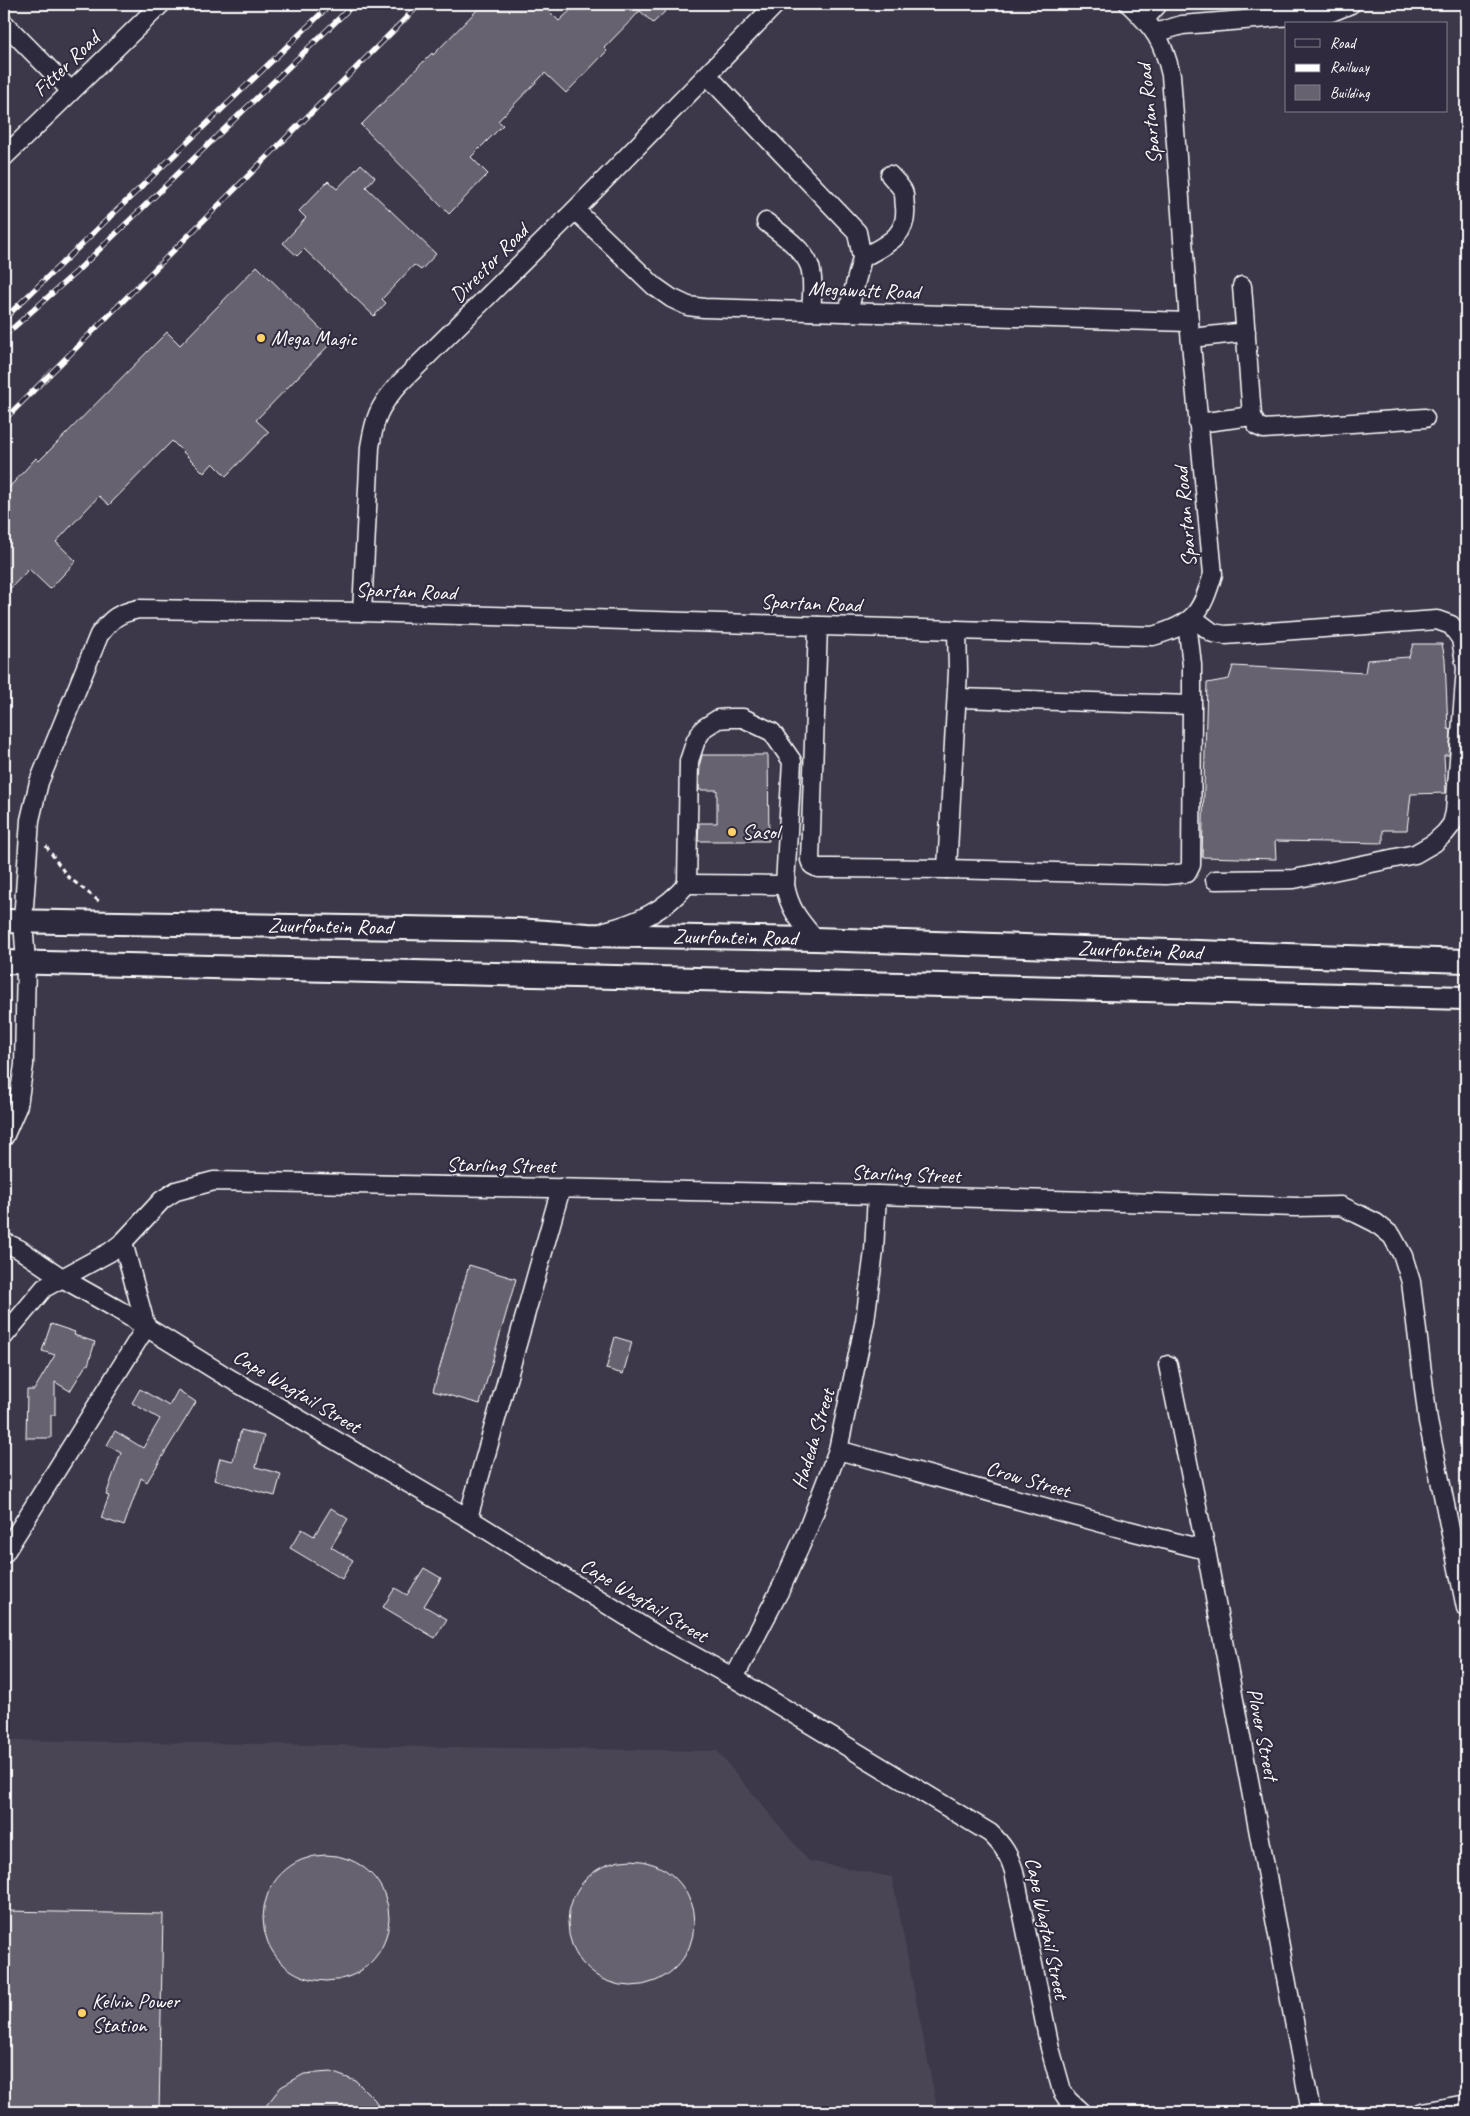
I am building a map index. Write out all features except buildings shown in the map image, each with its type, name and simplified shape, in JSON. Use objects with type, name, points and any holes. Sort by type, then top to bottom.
[{"type":"main road","name":"Zuurfontein Road","points":[[13,921],[517,930],[588,934],[816,939],[1466,961]]},
{"type":"main road","name":"Zuurfontein Road","points":[[4,962],[1466,998]]},
{"type":"street","name":"Fitter Road","points":[[4,157],[161,4]]},
{"type":"street","name":"Director Road","points":[[362,612],[370,447],[374,422],[382,404],[398,385],[575,210],[776,4]]},
{"type":"street","name":"Spartan Road","points":[[13,921],[30,820],[39,782],[74,692],[99,635],[110,620],[121,613],[138,609],[362,612],[1153,636],[1176,630],[1190,620],[1205,598],[1213,574],[1198,423],[1170,75],[1166,53],[1150,26],[1129,4]]},
{"type":"street","points":[[1158,4],[1150,26],[1329,13],[1351,4]]},
{"type":"street","points":[[4,23],[71,91]]},
{"type":"street","points":[[707,75],[858,232],[862,258],[848,312]]},
{"type":"street","points":[[862,258],[886,245],[900,232],[904,224],[906,216],[903,192],[890,175]]},
{"type":"street","name":"Megawatt Road","points":[[575,210],[654,286],[671,298],[688,306],[1246,332]]},
{"type":"street","points":[[766,222],[803,254],[810,267],[812,284],[811,311]]},
{"type":"street","points":[[1242,286],[1252,416],[1256,426],[1264,429],[1425,418]]},
{"type":"street","points":[[1198,423],[1252,416]]},
{"type":"street","points":[[818,626],[810,860],[812,865],[818,868],[947,869],[1166,876],[1187,873],[1191,865],[1192,665],[1190,620]]},
{"type":"street","points":[[1190,620],[1213,633],[1226,635],[1437,620],[1451,625],[1461,639],[1466,668],[1455,812],[1452,824],[1434,844],[1415,854],[1294,879],[1215,880]]},
{"type":"street","points":[[947,869],[957,698],[957,630]]},
{"type":"street","points":[[957,698],[1192,705]]},
{"type":"street","points":[[588,934],[640,920],[659,910],[677,896],[687,884],[689,761],[696,740],[704,728],[718,720],[743,718],[772,732],[792,762],[785,885],[788,900],[798,918],[816,939]]},
{"type":"street","points":[[687,884],[785,885]]},
{"type":"street","points":[[4,1137],[18,1105],[21,1087],[26,963],[13,921]]},
{"type":"street","name":"Starling Street","points":[[4,1336],[44,1288],[94,1262],[123,1242],[162,1200],[176,1191],[214,1181],[877,1195],[1296,1207],[1341,1206],[1376,1223],[1392,1236],[1403,1256],[1411,1282],[1428,1421],[1466,1608]]},
{"type":"street","points":[[468,1518],[560,1188]]},
{"type":"street","name":"Hadeda Street","points":[[734,1678],[782,1586],[807,1531],[838,1450],[865,1321],[874,1251],[877,1195]]},
{"type":"street","name":"Cape Wagtail Street","points":[[4,1230],[11,1245],[62,1278],[468,1518],[663,1639],[734,1678],[889,1770],[990,1833],[1002,1844],[1009,1854],[1050,2048],[1062,2091],[1081,2112]]},
{"type":"street","points":[[4,1554],[146,1327],[123,1242]]},
{"type":"street","name":"Plover Street","points":[[1168,1365],[1206,1550],[1311,2112]]},
{"type":"street","name":"Crow Street","points":[[838,1450],[1206,1550]]},
{"type":"street","points":[[1422,2112],[1466,2104]]},
{"type":"path","points":[[30,820],[67,876],[126,922]]},
{"type":"shaded area","name":"Kelvin Power Station","points":[[4,1740],[717,1751],[809,1861],[892,1877],[938,2112],[4,2112]]},
{"type":"railway","points":[[4,319],[331,4]]},
{"type":"railway","points":[[4,336],[75,273],[354,4]]},
{"type":"railway","points":[[4,420],[420,4]]},
{"type":"place","name":"Mega Magic","points":[[261,338]]},
{"type":"place","name":"Sasol","points":[[732,832]]},
{"type":"place","name":"Kelvin Power Station","points":[[82,2013]]}]
